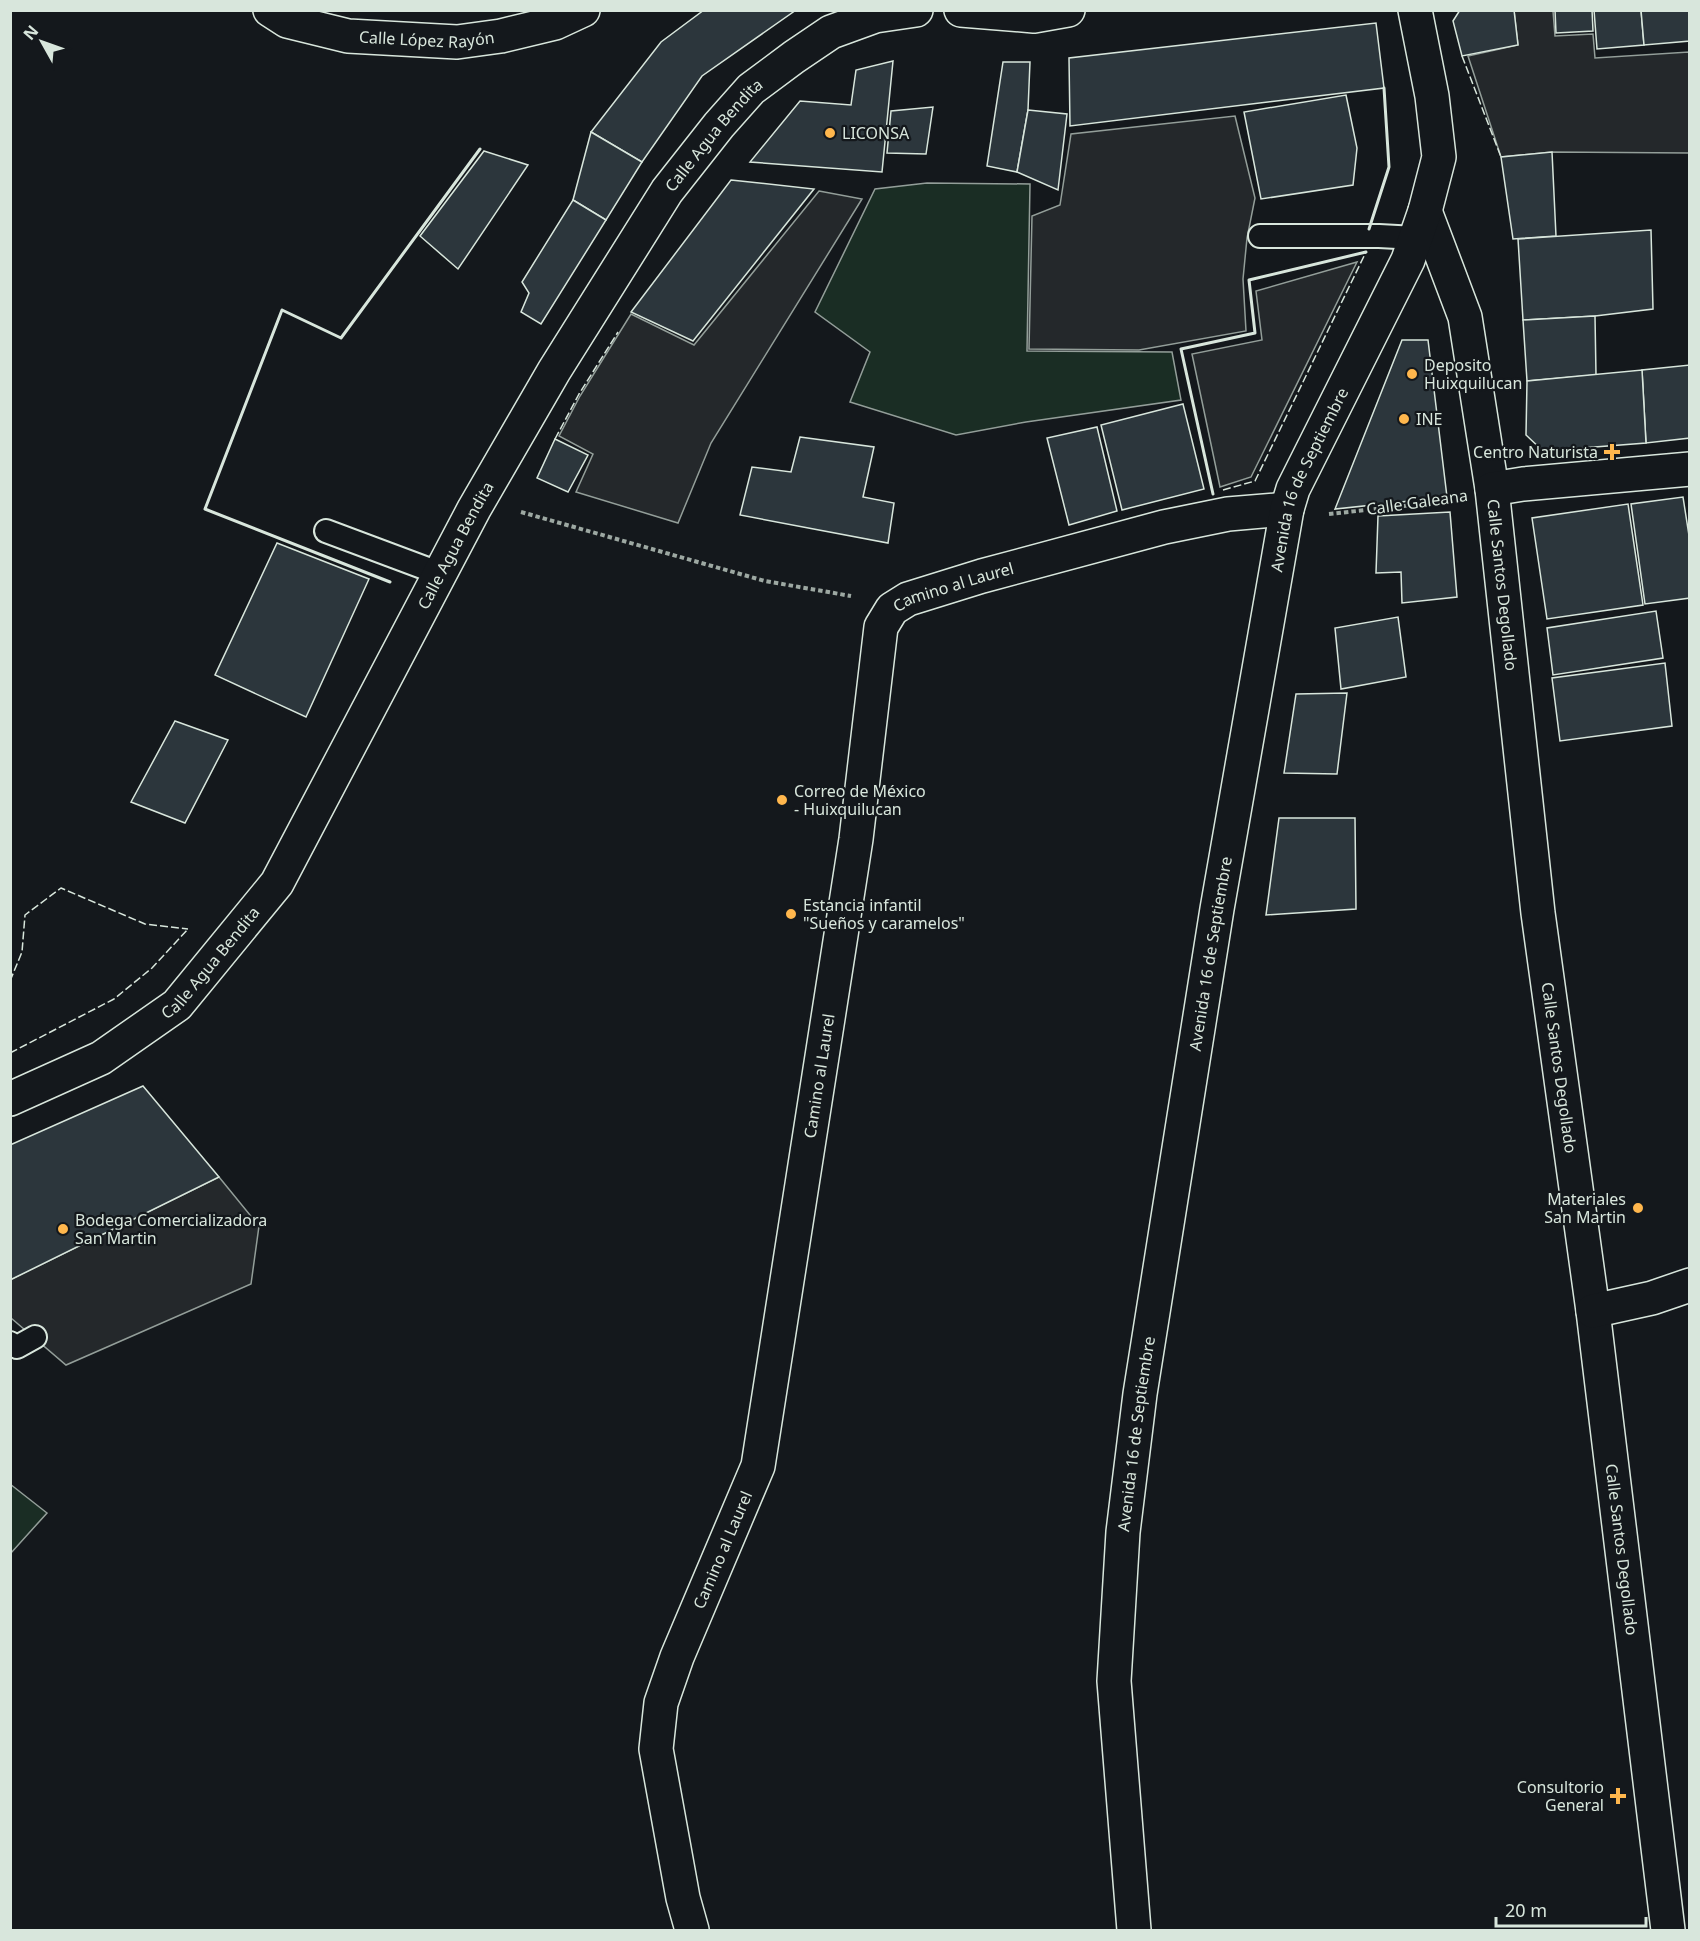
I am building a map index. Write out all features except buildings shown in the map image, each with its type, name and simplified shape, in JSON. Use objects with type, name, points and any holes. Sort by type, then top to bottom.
[{"type":"street","name":"Calle López Rayón","points":[[270,10],[287,21],[348,36],[457,42],[501,36],[555,23],[583,10]]},
{"type":"street","name":"Calle Agua Bendita","points":[[10,1099],[101,1058],[177,1005],[277,883],[474,509],[554,370],[667,191],[719,125],[751,89],[831,32],[875,16],[916,10]]},
{"type":"street","points":[[961,10],[1034,16],[1063,11]]},
{"type":"street","name":"Avenida 16 de Septiembre","points":[[1134,1930],[1114,1681],[1123,1532],[1140,1394],[1217,909],[1287,509],[1293,489],[1408,260],[1421,224],[1439,157],[1432,96],[1415,10]]},
{"type":"street","name":"Calle Santos Degollado","points":[[1421,224],[1465,317],[1492,489],[1538,913],[1593,1311],[1668,1930]]},
{"type":"street","points":[[1492,489],[1523,484],[1689,469]]},
{"type":"street","name":"Camino al Laurel","points":[[692,1930],[656,1749],[661,1703],[677,1657],[758,1466],[856,839],[881,627],[892,609],[908,599],[982,576],[1164,527],[1228,514],[1287,509]]},
{"type":"street","points":[[1593,1311],[1652,1299],[1689,1285]]},
{"type":"lane","points":[[1260,236],[1379,236],[1421,224]]},
{"type":"lane","points":[[326,531],[441,574]]},
{"type":"lane","points":[[10,1342],[17,1347],[35,1337]]},
{"type":"path","name":"Calle Galeana","points":[[1287,509],[1325,514],[1456,500],[1492,489]]},
{"type":"path","points":[[520,512],[765,582],[857,597]]},
{"type":"green space","points":[[927,183],[1030,184],[1027,351],[1172,352],[1181,400],[1026,422],[956,435],[850,402],[870,352],[815,312],[875,189]]},
{"type":"green space","points":[[10,1484],[47,1513],[11,1553],[10,1552]]},
{"type":"shaded area","points":[[1514,10],[1553,11],[1555,36],[1593,34],[1595,58],[1689,52],[1689,153],[1552,152],[1501,157],[1468,56],[1518,45]]},
{"type":"shaded area","points":[[1235,116],[1255,198],[1247,238],[1243,279],[1246,331],[1139,350],[1029,349],[1032,216],[1060,205],[1071,134]]},
{"type":"shaded area","points":[[819,191],[862,199],[711,443],[678,523],[576,492],[593,454],[559,436],[580,396],[631,314],[694,345]]},
{"type":"shaded area","points":[[1357,262],[1251,477],[1220,487],[1192,354],[1262,340],[1256,291]]},
{"type":"shaded area","points":[[219,1177],[259,1226],[251,1284],[66,1365],[11,1318],[10,1280]]},
{"type":"fence","points":[[1462,56],[1501,157]]},
{"type":"fence","points":[[1223,490],[1255,481],[1366,252]]},
{"type":"fence","points":[[555,439],[579,394],[618,332]]},
{"type":"fence","points":[[10,981],[22,952],[25,915],[61,888],[145,924],[188,929]]},
{"type":"fence","points":[[10,1053],[114,999],[152,968],[188,929]]},
{"type":"wall","points":[[1369,229],[1389,167],[1384,88]]},
{"type":"wall","points":[[390,582],[205,509],[282,310],[341,338],[480,149]]},
{"type":"wall","points":[[1213,494],[1181,349],[1255,333],[1249,280],[1366,252]]},
{"type":"place","name":"LICONSA","points":[[830,133]]},
{"type":"place","name":"Deposito Huixquilucan","points":[[1412,374]]},
{"type":"place","name":"INE","points":[[1404,419]]},
{"type":"place","name":"Centro Naturista","points":[[1612,452]]},
{"type":"place","name":"Correo de México - Huixquilucan","points":[[782,800]]},
{"type":"place","name":"Estancia infantil \"Sueños y caramelos\"","points":[[791,914]]},
{"type":"place","name":"Materiales San Martin","points":[[1638,1208]]},
{"type":"place","name":"Bodega Comercializadora San Martin","points":[[63,1229]]},
{"type":"place","name":"Consultorio General","points":[[1618,1796]]}]
